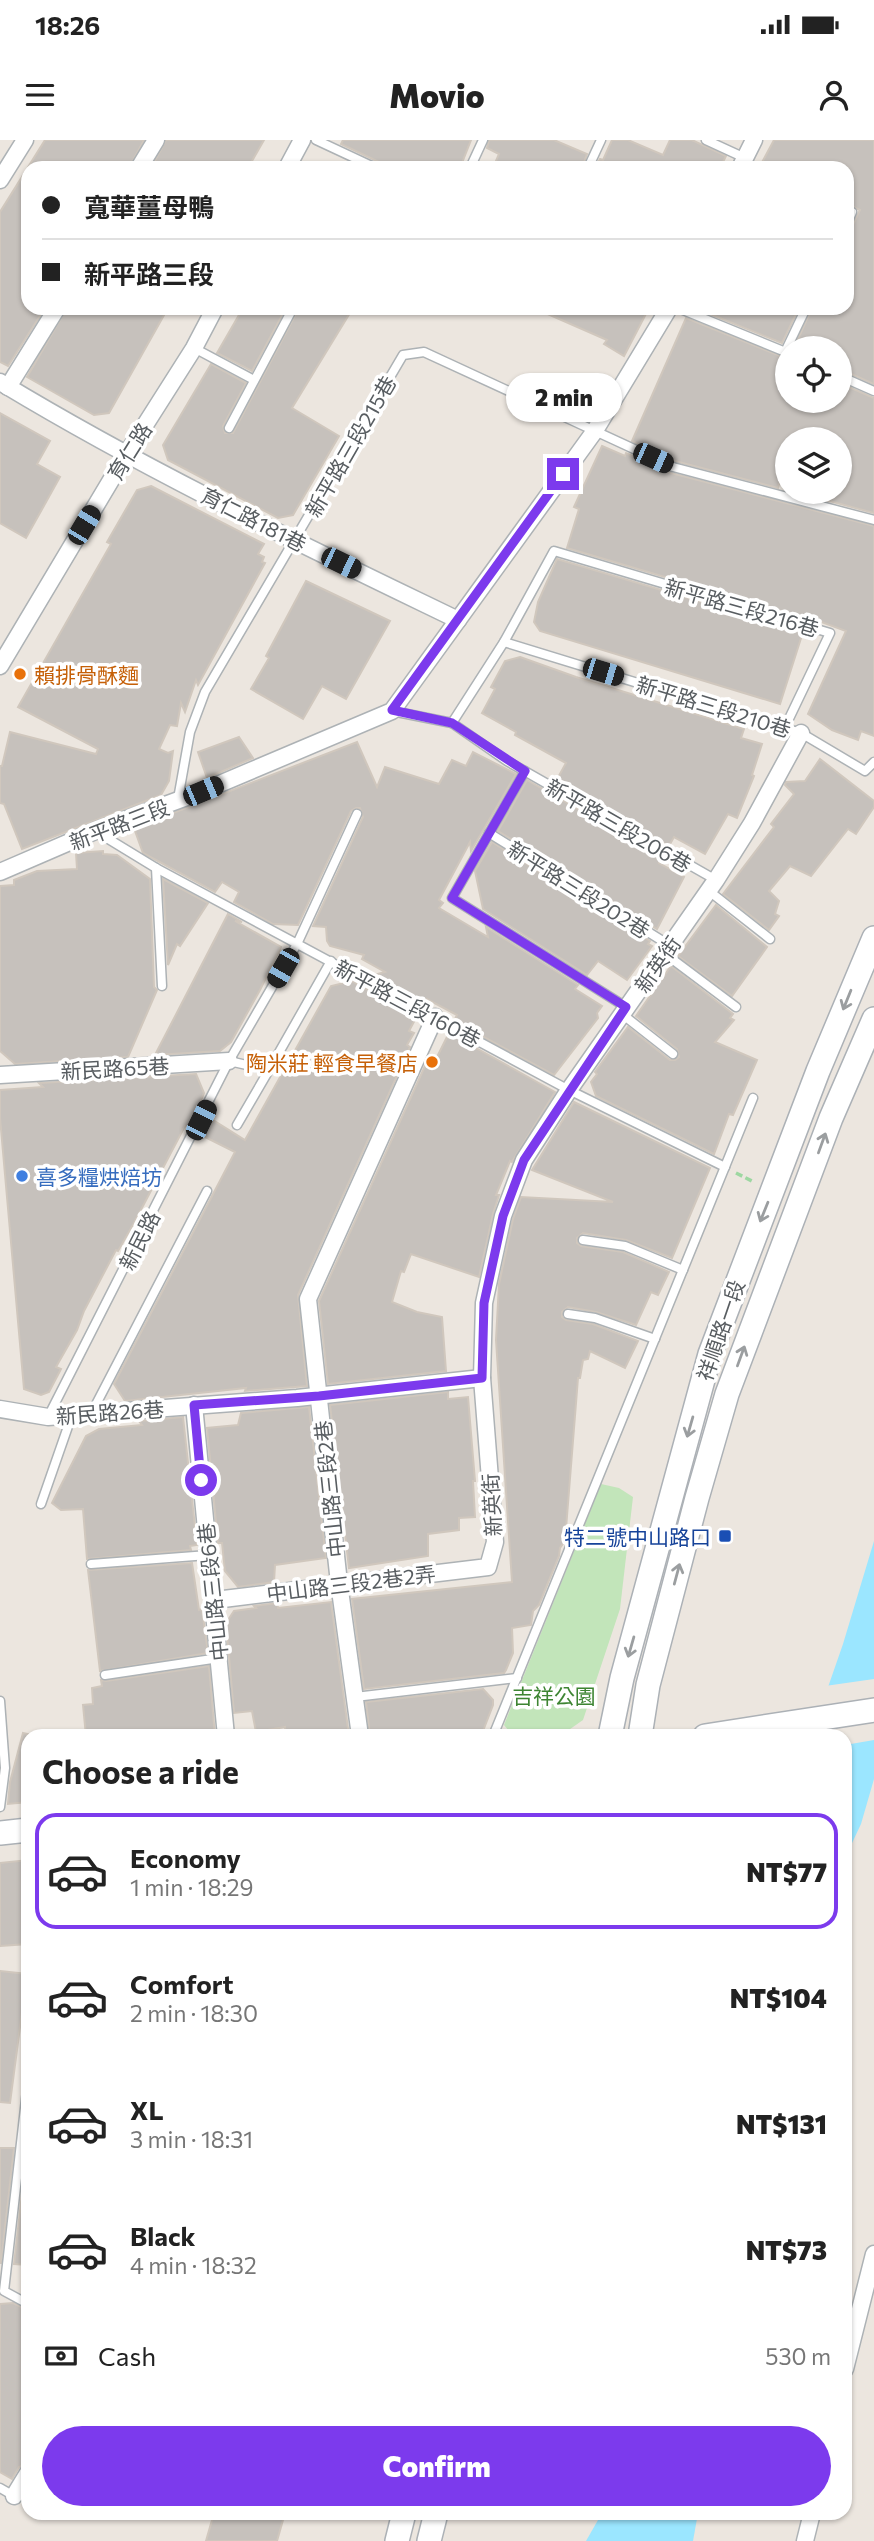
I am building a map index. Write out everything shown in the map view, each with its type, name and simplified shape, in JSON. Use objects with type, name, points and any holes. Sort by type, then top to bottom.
[{"type":"street","points":[[0,180],[24,140]]},
{"type":"street","points":[[143,161],[156,140]]},
{"type":"street","points":[[291,161],[302,140]]},
{"type":"street","points":[[743,161],[754,140]]},
{"type":"street","points":[[4,384],[51,315]]},
{"type":"street","name":"育仁路","points":[[0,666],[126,454],[194,348],[211,315]]},
{"type":"street","points":[[392,710],[593,432],[665,315]]},
{"type":"street","name":"育仁路181巷","points":[[4,384],[126,454],[295,541],[458,620]]},
{"type":"street","name":"新平路三段","points":[[0,872],[95,831],[178,801],[392,710]]},
{"type":"street","name":"新英街","points":[[488,1566],[495,1542],[482,1378],[484,1303],[503,1216],[524,1160],[624,1010],[713,886],[752,822],[793,730]]},
{"type":"street","name":"祥順路一段","points":[[611,1729],[622,1678],[710,1354],[818,1070],[874,938]]},
{"type":"street","name":"中山路三段2巷","points":[[359,1729],[339,1583],[308,1299],[435,1017]]},
{"type":"street","name":"祥順路一段","points":[[641,1729],[648,1685],[727,1394],[831,1118],[874,1019]]},
{"type":"street","name":"新民路65巷","points":[[0,1075],[229,1061]]},
{"type":"street","name":"新民路26巷","points":[[0,1409],[48,1417],[297,1398],[482,1378]]},
{"type":"street","name":"中山路三段6巷","points":[[194,1405],[208,1555],[215,1600],[225,1729]]},
{"type":"street","name":"中山路三段2巷2弄","points":[[215,1600],[488,1566]]},
{"type":"street","points":[[750,1729],[874,1710]]},
{"type":"street","points":[[0,1833],[21,1831]]},
{"type":"street","points":[[852,2341],[874,2254]]},
{"type":"street","points":[[7,2492],[21,2479]]},
{"type":"street","points":[[397,2541],[402,2520]]},
{"type":"street","points":[[429,2541],[434,2520]]},
{"type":"street","points":[[805,2541],[810,2520]]},
{"type":"lane","points":[[316,140],[361,161]]},
{"type":"lane","points":[[473,161],[483,140]]},
{"type":"lane","points":[[591,161],[601,140]]},
{"type":"lane","points":[[706,140],[739,161]]},
{"type":"lane","points":[[229,428],[289,315]]},
{"type":"lane","points":[[695,315],[775,348]]},
{"type":"lane","points":[[794,336],[803,315]]},
{"type":"lane","points":[[194,348],[254,380]]},
{"type":"lane","name":"新平路三段215巷","points":[[178,801],[190,732],[205,692],[403,355],[424,352],[593,432]]},
{"type":"lane","points":[[852,381],[874,391]]},
{"type":"lane","points":[[593,432],[673,467],[874,520]]},
{"type":"lane","name":"新平路三段216巷","points":[[504,642],[554,551],[830,633],[793,730]]},
{"type":"lane","points":[[392,710],[452,723],[504,642]]},
{"type":"lane","name":"新平路三段210巷","points":[[504,642],[793,730],[865,771],[874,762]]},
{"type":"lane","name":"新平路三段206巷","points":[[452,723],[713,886],[770,939]]},
{"type":"lane","points":[[525,771],[452,898],[624,1010],[673,1054]]},
{"type":"lane","name":"新民路","points":[[48,1417],[229,1061],[297,944],[357,814]]},
{"type":"lane","name":"新平路三段160巷","points":[[95,831],[156,868],[569,1090],[725,1167]]},
{"type":"lane","name":"新平路三段202巷","points":[[489,833],[667,949],[736,1007]]},
{"type":"lane","points":[[156,868],[162,986]]},
{"type":"lane","points":[[237,1125],[331,961]]},
{"type":"lane","points":[[229,1061],[269,1070]]},
{"type":"lane","points":[[496,1729],[753,1098]]},
{"type":"lane","points":[[91,1414],[207,1191]]},
{"type":"lane","points":[[583,1240],[625,1246],[683,1270]]},
{"type":"lane","points":[[568,1314],[595,1318],[654,1339]]},
{"type":"lane","points":[[41,1504],[72,1415]]},
{"type":"lane","points":[[91,1563],[208,1555]]},
{"type":"lane","points":[[106,1675],[219,1658]]},
{"type":"lane","points":[[355,1698],[517,1678]]},
{"type":"lane","points":[[0,1701],[5,1768],[0,1807]]},
{"type":"lane","points":[[21,2138],[2,2291],[21,2300]]},
{"type":"path","points":[[725,1167],[772,1191]]},
{"type":"green space","name":"吉祥公園","points":[[601,1484],[619,1488],[633,1497],[620,1609],[583,1720],[570,1729],[507,1729],[504,1725]]},
{"type":"water","points":[[874,1541],[874,1779],[861,1824],[852,1843],[852,1729],[813,1729]]},
{"type":"water","points":[[598,2520],[697,2520],[693,2541],[586,2541]]},
{"type":"pier","points":[[874,1679],[874,1740],[852,1744],[852,1729],[810,1729],[825,1686]]},
{"type":"building","points":[[45,140],[144,140],[133,161],[32,161]]},
{"type":"building","points":[[166,140],[264,140],[252,161],[155,161]]},
{"type":"building","points":[[343,140],[471,140],[463,161],[377,161],[341,144]]},
{"type":"building","points":[[489,140],[554,140],[587,154],[584,161],[496,161],[499,154],[487,148]]},
{"type":"building","points":[[612,140],[628,140],[663,155],[670,140],[692,140],[726,156],[724,161],[599,161],[603,160]]},
{"type":"building","points":[[774,140],[874,140],[874,384],[852,374],[852,336],[799,336],[809,315],[854,315],[854,222],[860,210],[854,207],[854,161],[763,161]]},
{"type":"building","points":[[21,178],[21,315],[41,315],[8,366],[0,362],[0,212]]},
{"type":"building","points":[[63,315],[164,315],[109,413],[94,415],[27,377]]},
{"type":"building","points":[[239,315],[282,315],[252,371],[217,353]]},
{"type":"building","points":[[295,315],[349,315],[292,408],[339,436],[293,515],[278,518],[168,460],[163,445],[211,364],[246,383],[223,426],[225,433],[233,433]]},
{"type":"building","points":[[550,315],[645,315],[624,356],[604,344],[607,340]]},
{"type":"building","points":[[712,315],[796,315],[785,336],[775,336],[775,340]]},
{"type":"building","points":[[686,318],[775,354],[775,413],[852,413],[852,388],[874,398],[874,513],[841,504],[852,504],[852,427],[775,427],[775,487],[675,461],[632,441]]},
{"type":"building","points":[[0,413],[50,441],[37,464],[60,477],[26,538],[0,523]]},
{"type":"building","points":[[602,446],[625,456],[626,453],[671,473],[775,500],[775,504],[790,504],[874,526],[874,736],[861,731],[858,740],[832,730],[808,714],[846,631],[808,617],[807,619],[567,548],[579,509],[574,507]]},
{"type":"building","points":[[151,486],[264,544],[258,554],[264,557],[262,562],[265,563],[198,685],[196,680],[185,712],[181,703],[177,726],[170,725],[159,749],[168,753],[173,751],[169,781],[161,795],[22,849],[4,804],[0,803],[0,766],[10,732],[96,754],[98,749],[18,707],[111,544],[107,542],[137,490]]},
{"type":"building","points":[[557,559],[803,632],[780,704],[540,631],[534,622],[538,602]]},
{"type":"building","points":[[306,581],[390,621],[346,699],[322,686],[303,719],[251,689]]},
{"type":"building","points":[[520,657],[744,729],[741,738],[762,744],[752,775],[754,776],[737,818],[728,814],[705,854],[674,837],[669,846],[556,781],[566,763],[482,713],[495,689],[491,687],[505,661]]},
{"type":"building","points":[[239,737],[253,758],[207,778],[198,752]]},
{"type":"building","points":[[357,742],[377,787],[385,767],[439,784],[452,760],[466,766],[473,752],[516,774],[471,851],[470,842],[439,900],[443,903],[439,908],[488,937],[486,927],[578,985],[575,989],[602,1006],[597,1013],[598,1018],[554,1075],[454,1021],[457,1015],[427,999],[424,1004],[370,976],[385,972],[362,959],[364,955],[330,946],[326,927],[313,926],[363,817],[360,808],[351,811],[298,925],[273,924],[234,902],[239,892],[222,882],[215,892],[143,853],[134,828]]},
{"type":"building","points":[[820,759],[874,801],[874,807],[856,834],[848,829],[811,876],[790,866],[769,891],[779,901],[775,914],[779,916],[769,930],[723,894],[774,827],[771,824],[794,794],[785,785],[786,782],[805,781]]},
{"type":"building","points":[[527,780],[662,857],[659,863],[684,877],[657,929],[498,831]]},
{"type":"building","points":[[492,842],[650,941],[648,944],[652,946],[627,980],[598,961],[587,975],[483,909],[475,871]]},
{"type":"building","points":[[103,851],[103,854],[117,855],[150,879],[154,987],[157,990],[128,1057],[15,1064],[0,1051],[0,886],[14,885],[14,880],[37,871],[77,869],[76,853]]},
{"type":"building","points":[[163,879],[208,903],[180,946],[177,944],[168,965]]},
{"type":"building","points":[[716,905],[767,947],[732,996],[678,956]]},
{"type":"building","points":[[228,914],[242,922],[235,921],[281,947],[260,990],[231,1042],[220,1051],[155,1055]]},
{"type":"building","points":[[671,966],[733,1014],[730,1018],[734,1020],[715,1042],[757,1060],[733,1115],[729,1114],[714,1154],[596,1096],[591,1082],[597,1074],[595,1072],[628,1027],[670,1060],[679,1057],[677,1049],[636,1016]]},
{"type":"building","points":[[352,981],[417,1016],[409,1031],[414,1033],[407,1045],[410,1047],[298,1295],[307,1386],[245,1391],[246,1388],[125,1401],[114,1384],[235,1152],[199,1134],[208,1117],[245,1140],[331,986]]},
{"type":"building","points":[[449,1033],[555,1092],[512,1162],[510,1161],[496,1195],[499,1195],[479,1277],[411,1254],[404,1272],[401,1271],[392,1302],[417,1312],[442,1317],[446,1371],[328,1384],[319,1301],[429,1057],[435,1061]]},
{"type":"building","points":[[196,1074],[204,1093],[197,1110],[188,1127],[185,1126],[134,1223],[118,1251],[116,1250],[56,1367],[61,1369],[49,1392],[41,1395],[24,1389],[0,1118],[0,1090],[43,1087],[39,1083]]},
{"type":"building","points":[[574,1102],[710,1168],[672,1258],[626,1240],[583,1233],[577,1238],[577,1243],[581,1246],[623,1252],[669,1272],[658,1295],[651,1292],[636,1325],[596,1312],[568,1307],[562,1312],[562,1317],[566,1320],[593,1324],[638,1341],[625,1368],[590,1351],[588,1359],[583,1360],[578,1378],[565,1541],[539,1605],[533,1611],[531,1625],[512,1628],[513,1653],[506,1670],[504,1673],[364,1689],[352,1599],[512,1582],[496,1340],[499,1284],[513,1219],[521,1197],[613,1202],[532,1170]]},
{"type":"building","points":[[448,1392],[448,1399],[468,1397],[475,1517],[459,1518],[459,1530],[428,1534],[428,1556],[349,1568],[330,1405]]},
{"type":"building","points":[[309,1407],[326,1558],[275,1565],[274,1582],[238,1587],[225,1571],[222,1543],[218,1543],[207,1428],[238,1425],[241,1413]]},
{"type":"building","points":[[183,1417],[197,1545],[190,1546],[191,1550],[87,1559],[83,1509],[61,1510],[52,1503],[86,1436],[99,1429],[142,1425],[139,1421]]},
{"type":"building","points":[[192,1563],[208,1653],[100,1671],[88,1570]]},
{"type":"building","points":[[331,1602],[348,1729],[255,1729],[252,1711],[234,1713],[226,1623],[234,1611],[277,1603],[278,1608]]},
{"type":"building","points":[[209,1666],[214,1729],[85,1729],[83,1705],[93,1704],[92,1688],[102,1686],[101,1680]]},
{"type":"building","points":[[483,1689],[493,1700],[493,1705],[484,1729],[369,1729],[366,1702]]},
{"type":"building","points":[[21,1741],[21,1803],[8,1804],[10,1782]]},
{"type":"building","points":[[21,1861],[21,1944],[0,1946],[0,1863]]},
{"type":"building","points":[[0,1971],[21,1973],[21,2020],[10,2103],[0,2102]]},
{"type":"building","points":[[0,2148],[14,2148],[1,2263],[0,2263]]},
{"type":"building","points":[[21,2202],[21,2264],[14,2264]]},
{"type":"building","points":[[13,2303],[21,2307],[21,2466],[12,2479],[0,2472],[0,2304]]},
{"type":"building","points":[[212,2520],[283,2520],[277,2541],[206,2541]]},
{"type":"place","name":"賴排骨酥麵","points":[[20,674]]},
{"type":"place","name":"陶米莊 輕食早餐店","points":[[432,1062]]},
{"type":"place","name":"喜多糧烘焙坊","points":[[22,1176]]},
{"type":"place","name":"特二號中山路口","points":[[725,1536]]},
{"type":"route","points":[[201,1480],[194,1405],[319,1396],[482,1378],[484,1303],[503,1216],[524,1160],[626,1007],[452,898],[525,771],[452,723],[392,710],[563,474]]}]
